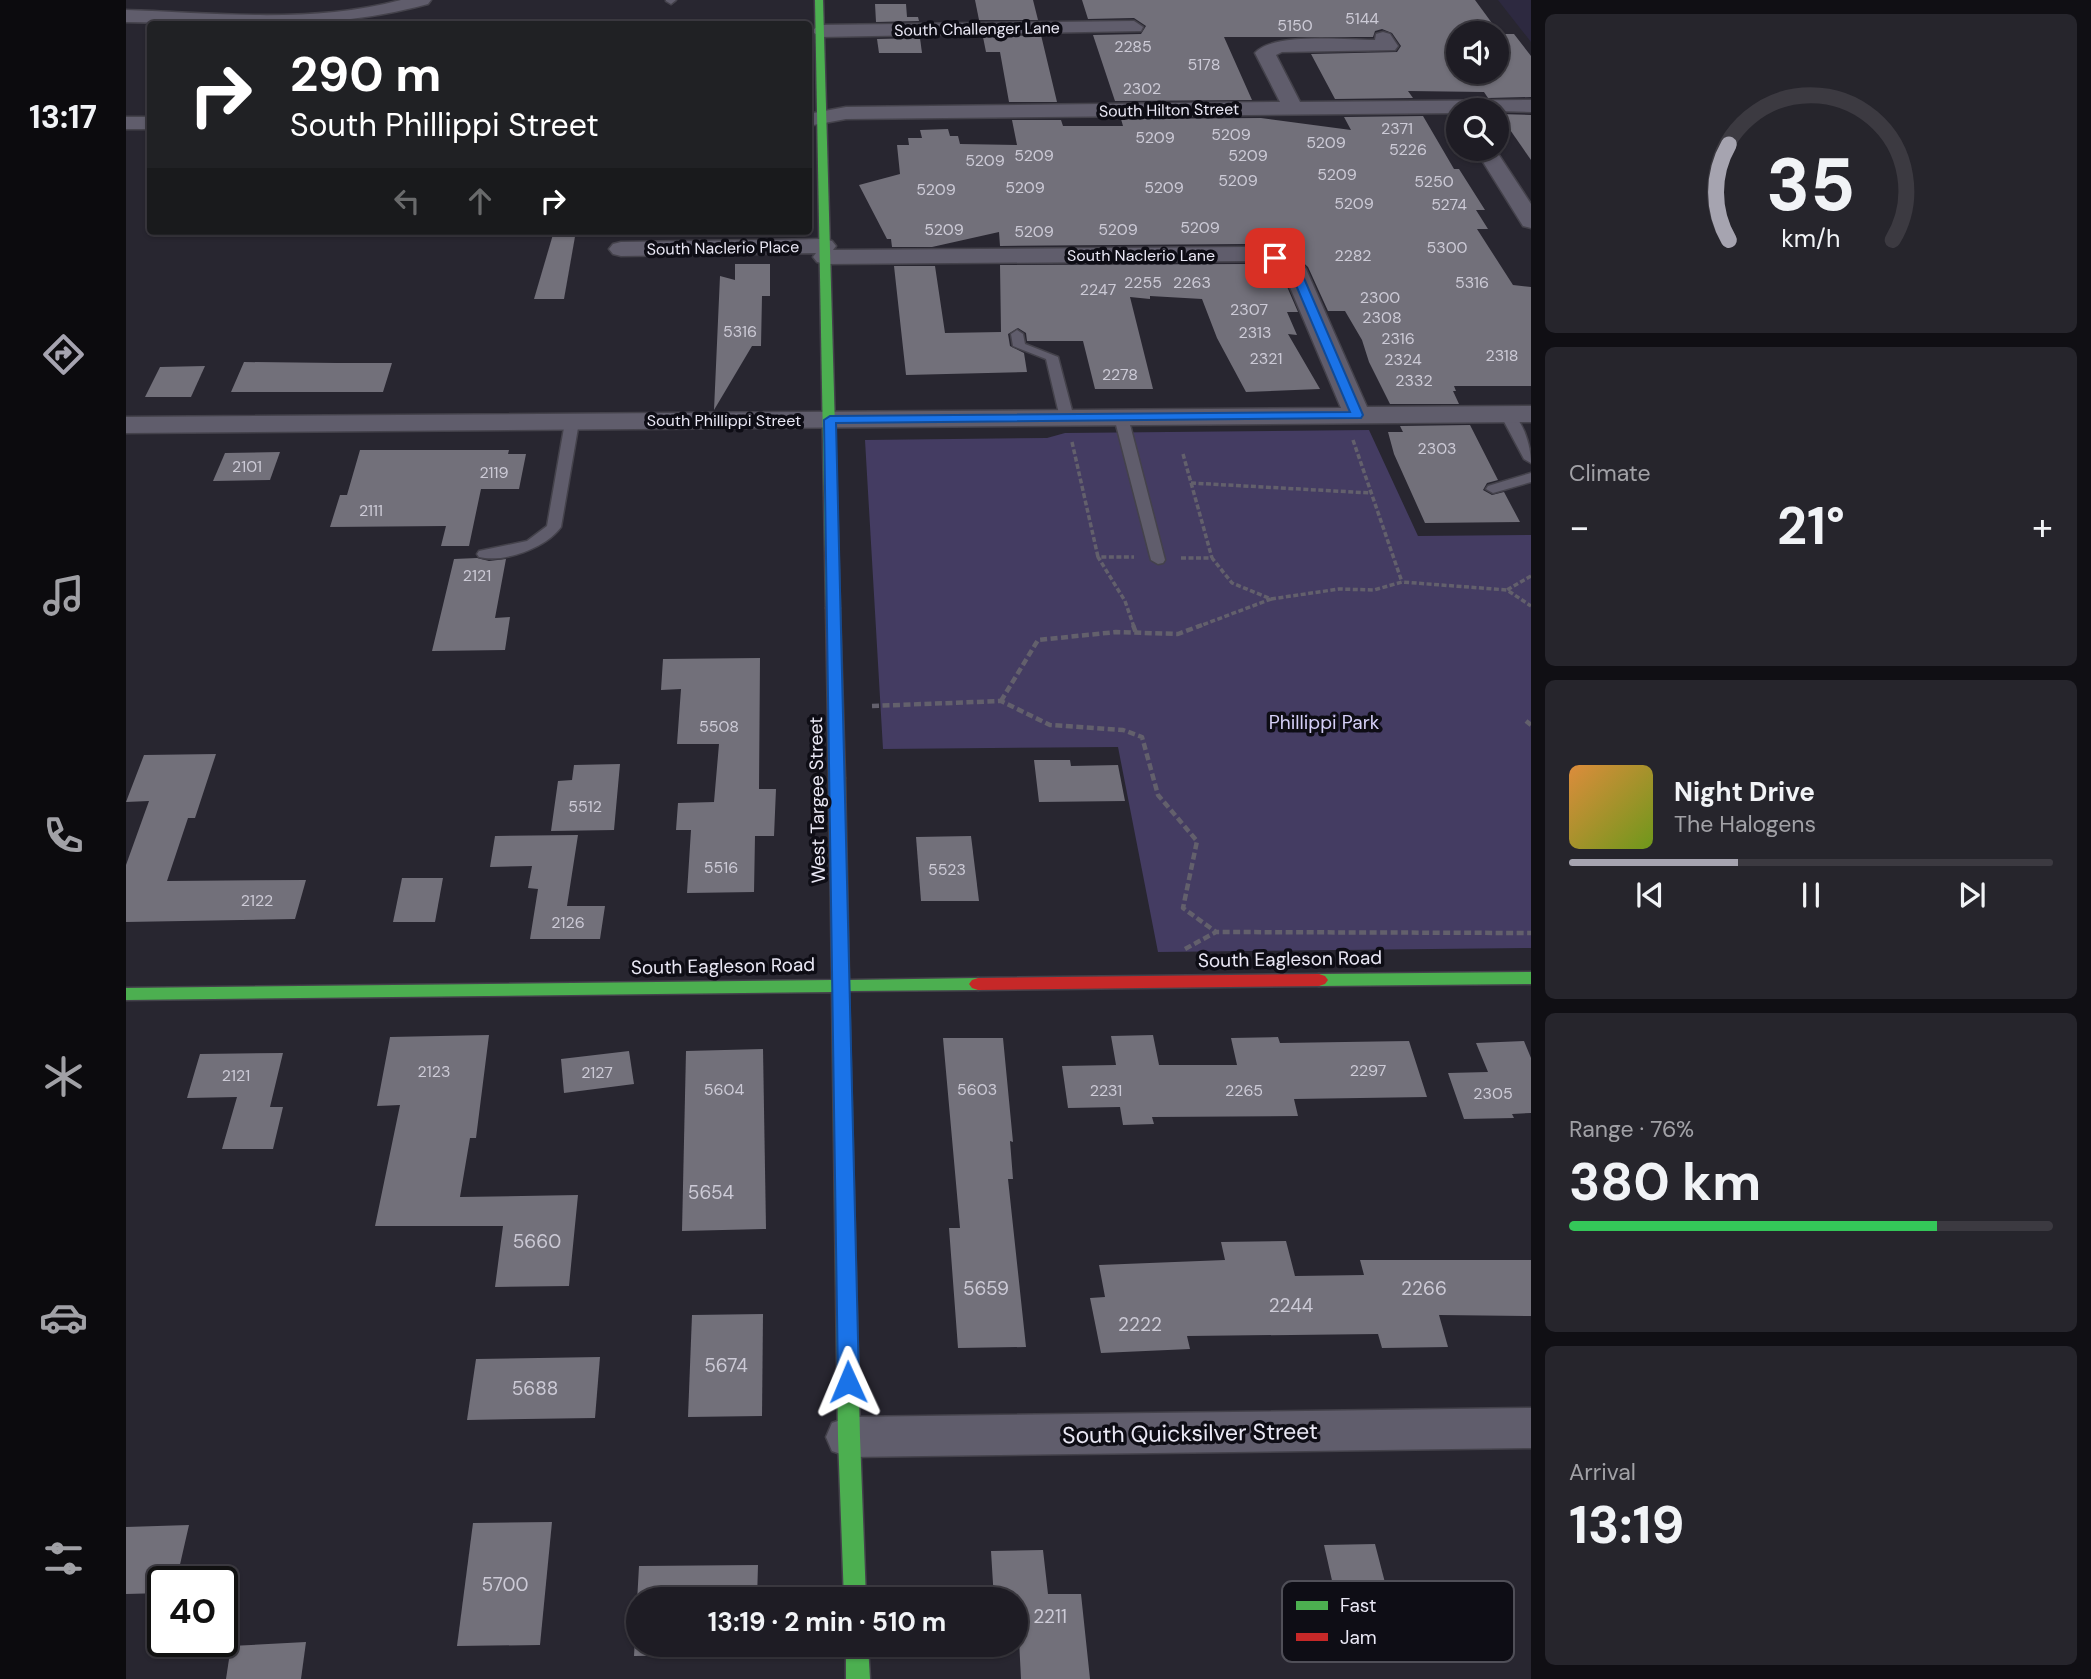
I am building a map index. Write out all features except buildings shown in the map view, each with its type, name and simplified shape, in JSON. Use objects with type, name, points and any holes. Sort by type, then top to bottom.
[{"type":"street","points":[[126,16],[316,20],[376,12],[422,0]]},
{"type":"street","name":"West Targee Street","points":[[819,0],[815,119],[825,252],[830,420],[849,1437],[855,1587]]},
{"type":"street","name":"South Challenger Lane","points":[[820,31],[1133,27]]},
{"type":"street","points":[[1293,108],[1265,52],[1279,46],[1388,46],[1383,38]]},
{"type":"street","name":"South Hilton Street","points":[[1509,107],[1531,106]]},
{"type":"street","name":"South Hilton Street","points":[[815,119],[845,113],[1446,109]]},
{"type":"street","points":[[126,123],[147,123]]},
{"type":"street","points":[[1493,161],[1531,221]]},
{"type":"street","name":"South Naclerio Place","points":[[621,249],[825,252]]},
{"type":"street","name":"South Naclerio Lane","points":[[825,252],[1246,254],[1275,258],[1294,269],[1351,415]]},
{"type":"street","name":"South Phillippi Street","points":[[126,425],[1519,414]]},
{"type":"street","name":"South Eagleson Road","points":[[126,994],[1531,978]]},
{"type":"street","name":"South Quicksilver Street","points":[[849,1437],[1531,1428]]},
{"type":"street","points":[[857,1657],[858,1679]]},
{"type":"lane","points":[[1017,334],[1019,346],[1052,357],[1067,418]]},
{"type":"lane","points":[[1519,414],[1531,459]]},
{"type":"lane","points":[[1121,417],[1157,559]]},
{"type":"lane","points":[[484,554],[520,548],[547,538],[554,527],[572,422]]},
{"type":"lane","points":[[1493,489],[1531,477]]},
{"type":"path","points":[[1351,415],[1371,493],[1402,582]]},
{"type":"path","points":[[1067,418],[1098,557],[1125,601],[1136,633]]},
{"type":"path","points":[[1183,454],[1212,558],[1232,583],[1271,599]]},
{"type":"path","points":[[1191,483],[1371,493]]},
{"type":"path","points":[[1098,557],[1212,558]]},
{"type":"path","points":[[1507,590],[1531,576]]},
{"type":"path","points":[[1001,701],[1038,640],[1116,632],[1178,634],[1271,599],[1339,589],[1374,590],[1402,582],[1507,590],[1531,606]]},
{"type":"path","points":[[872,706],[1001,701],[1050,725],[1123,730],[1142,737],[1158,795],[1197,841],[1183,908],[1216,932]]},
{"type":"path","points":[[1526,721],[1531,725]]},
{"type":"path","points":[[1177,953],[1216,932],[1531,933]]},
{"type":"shaded area","points":[[1498,0],[1531,0],[1531,42]]},
{"type":"green space","name":"Phillippi Park","points":[[1369,430],[1418,536],[1531,535],[1531,948],[1158,952],[1118,747],[883,749],[865,440],[1047,438],[1065,433]]},
{"type":"traffic: fast","points":[[819,0],[833,608]]},
{"type":"traffic: fast","points":[[837,778],[849,1437],[855,1587]]},
{"type":"traffic: fast","points":[[1319,980],[1531,978]]},
{"type":"traffic: fast","points":[[126,994],[978,984]]},
{"type":"traffic: fast","points":[[857,1657],[858,1679]]},
{"type":"traffic: jam","points":[[833,608],[837,778]]},
{"type":"traffic: jam","points":[[978,984],[1319,980]]},
{"type":"route","points":[[848,1382],[830,420],[1357,415],[1294,269],[1275,258]]}]
